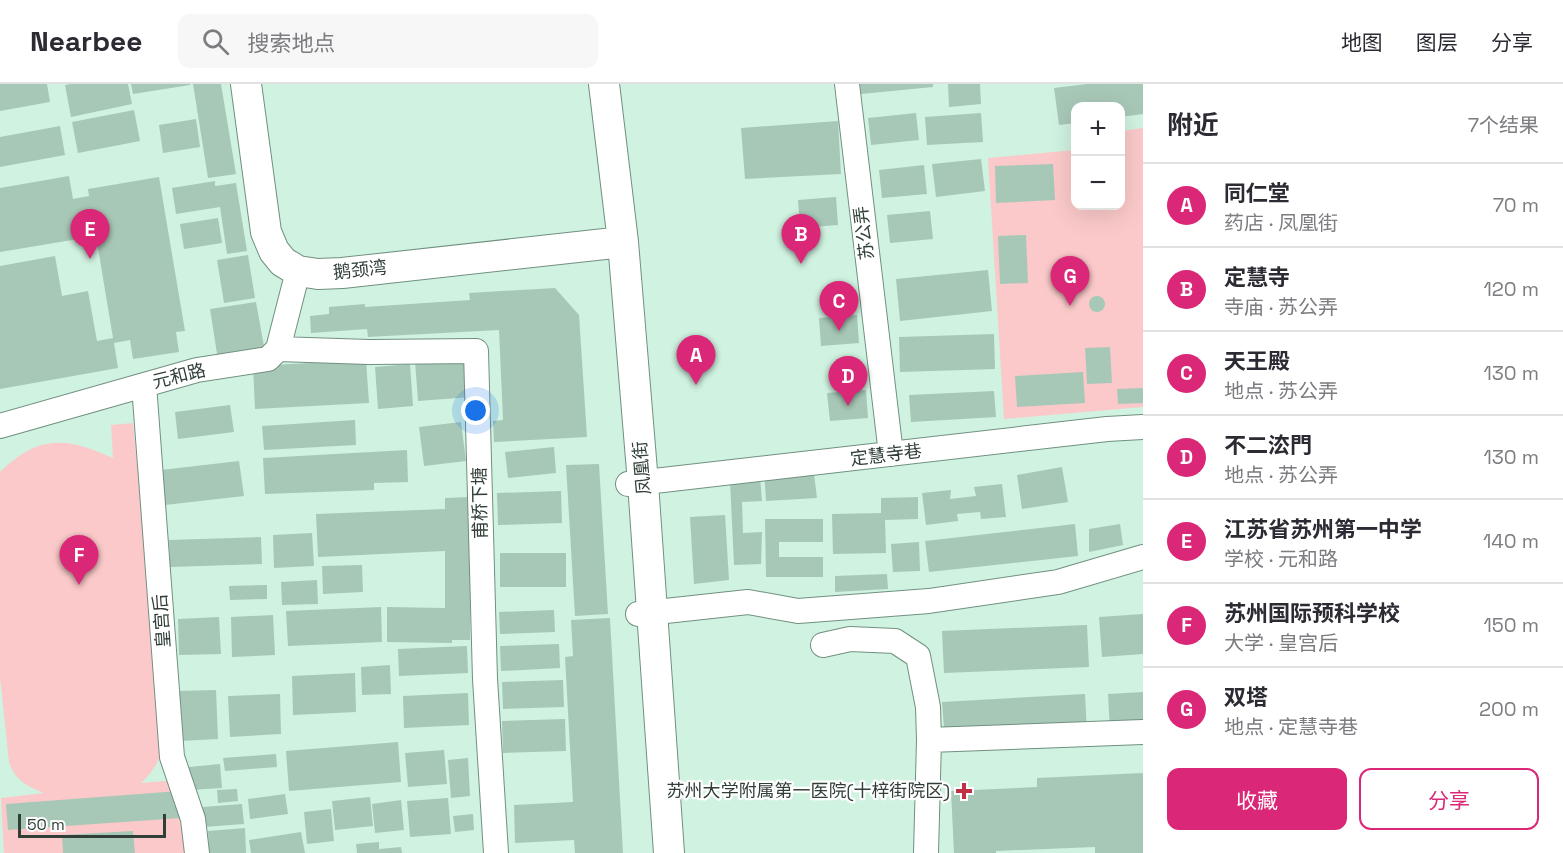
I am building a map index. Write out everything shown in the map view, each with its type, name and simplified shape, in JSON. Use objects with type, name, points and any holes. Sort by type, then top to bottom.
[{"type":"main road","points":[[246,84],[266,232],[277,255],[289,267],[298,271]]},
{"type":"main road","name":"凤凰街","points":[[604,84],[645,613],[669,853]]},
{"type":"main road","name":"鹅颈湾","points":[[298,271],[318,274],[342,273],[616,243]]},
{"type":"main road","name":"凤凰街","points":[[645,613],[654,853]]},
{"type":"street","name":"苏公弄","points":[[847,84],[891,454]]},
{"type":"street","points":[[278,349],[298,271]]},
{"type":"street","name":"元和路","points":[[0,426],[197,370],[268,359],[278,349]]},
{"type":"street","name":"甫桥下塘","points":[[278,349],[369,352],[476,351],[485,680],[496,853]]},
{"type":"street","name":"皇宫后","points":[[144,385],[172,757],[193,819],[197,853]]},
{"type":"street","name":"定慧寺巷","points":[[636,484],[1096,430],[1143,427]]},
{"type":"street","points":[[645,613],[748,602],[798,611],[929,601],[1058,582],[1143,557]]},
{"type":"street","points":[[823,645],[850,639],[895,641],[918,656],[928,707],[926,853]]},
{"type":"street","points":[[929,740],[1143,732]]},
{"type":"shaded area","points":[[1143,128],[1143,407],[1004,419],[988,158],[1071,150],[1071,210],[1125,210],[1125,130]]},
{"type":"shaded area","points":[[133,423],[164,742],[156,764],[141,783],[188,779],[202,853],[4,853],[1,798],[44,793],[22,782],[14,773],[9,762],[0,677],[0,472],[28,451],[40,445],[54,443],[81,446],[113,458],[111,425]]},
{"type":"building","points":[[0,84],[47,84],[50,102],[0,111]]},
{"type":"building","points":[[128,84],[132,104],[71,117],[65,85]]},
{"type":"building","points":[[131,84],[190,84],[190,85],[133,94]]},
{"type":"building","points":[[193,84],[221,84],[236,174],[208,178]]},
{"type":"building","points":[[860,84],[933,84],[933,87],[861,94]]},
{"type":"building","points":[[948,84],[980,84],[981,104],[949,107]]},
{"type":"building","points":[[1087,84],[1143,84],[1143,114],[1125,116],[1125,102],[1071,102],[1071,124],[1059,125],[1054,88]]},
{"type":"building","points":[[134,110],[140,141],[78,153],[72,122]]},
{"type":"building","points":[[916,113],[919,140],[871,145],[868,118]]},
{"type":"building","points":[[981,113],[983,142],[927,145],[925,117]]},
{"type":"building","points":[[196,119],[200,147],[163,153],[159,125]]},
{"type":"building","points":[[838,121],[841,174],[745,179],[741,128]]},
{"type":"building","points":[[60,126],[65,155],[0,167],[0,137]]},
{"type":"building","points":[[981,159],[985,191],[936,197],[932,164]]},
{"type":"building","points":[[1053,164],[1055,200],[996,203],[995,166]]},
{"type":"building","points":[[924,165],[927,194],[882,198],[879,170]]},
{"type":"building","points":[[69,176],[73,199],[89,196],[88,189],[159,177],[185,331],[176,332],[179,352],[133,359],[130,340],[114,343],[118,368],[0,389],[0,266],[55,256],[62,296],[88,291],[97,341],[113,338],[96,236],[0,252],[0,188]]},
{"type":"building","points":[[215,181],[215,186],[236,183],[247,251],[227,254],[220,207],[176,214],[172,188]]},
{"type":"building","points":[[836,197],[838,225],[800,228],[798,200]]},
{"type":"building","points":[[930,211],[933,239],[890,243],[887,215]]},
{"type":"building","points":[[218,218],[222,243],[184,249],[180,224]]},
{"type":"building","points":[[1026,235],[1028,283],[1000,284],[998,236]]},
{"type":"building","points":[[248,255],[255,298],[224,303],[217,260]]},
{"type":"building","points":[[988,270],[992,311],[900,321],[896,279]]},
{"type":"building","points":[[555,288],[579,315],[587,437],[494,442],[493,421],[503,420],[499,330],[368,337],[367,329],[311,333],[310,316],[329,314],[329,307],[470,300],[469,293]]},
{"type":"building","points":[[1097,296],[1103,298],[1105,304],[1103,310],[1097,312],[1091,310],[1089,304],[1091,298]]},
{"type":"building","points":[[256,302],[265,352],[218,360],[210,309]]},
{"type":"building","points":[[857,315],[859,343],[821,346],[819,318]]},
{"type":"building","points":[[994,334],[995,369],[900,372],[899,337]]},
{"type":"building","points":[[1110,347],[1112,383],[1087,384],[1085,348]]},
{"type":"building","points":[[468,357],[471,397],[418,401],[415,361]]},
{"type":"building","points":[[366,360],[369,403],[255,409],[253,366]]},
{"type":"building","points":[[410,364],[413,406],[378,409],[375,367]]},
{"type":"building","points":[[1083,372],[1085,403],[1017,407],[1015,376]]},
{"type":"building","points":[[1143,388],[1143,403],[1118,404],[1117,389]]},
{"type":"building","points":[[866,390],[868,418],[830,421],[827,393]]},
{"type":"building","points":[[994,391],[996,417],[911,422],[909,395]]},
{"type":"building","points":[[230,405],[234,432],[178,439],[175,412]]},
{"type":"building","points":[[355,420],[356,445],[264,450],[262,426]]},
{"type":"building","points":[[461,422],[466,461],[424,466],[419,427]]},
{"type":"building","points":[[554,447],[556,473],[508,478],[505,452]]},
{"type":"building","points":[[407,450],[408,482],[374,483],[374,490],[265,494],[263,458]]},
{"type":"building","points":[[239,461],[244,496],[165,505],[161,470]]},
{"type":"building","points":[[599,464],[608,614],[575,616],[566,465]]},
{"type":"building","points":[[813,466],[817,498],[766,501],[764,469]]},
{"type":"building","points":[[1062,467],[1068,502],[1022,509],[1017,475]]},
{"type":"building","points":[[760,477],[762,501],[742,502],[743,533],[762,532],[761,564],[734,565],[730,480]]},
{"type":"building","points":[[1002,484],[1006,517],[981,519],[980,512],[957,514],[958,521],[926,525],[922,493],[951,490],[950,499],[976,496],[974,487]]},
{"type":"building","points":[[561,491],[562,523],[498,525],[497,493]]},
{"type":"building","points":[[470,497],[470,640],[452,640],[452,643],[387,642],[387,607],[445,608],[445,551],[318,557],[316,514],[445,509],[445,498]]},
{"type":"building","points":[[918,497],[918,519],[885,520],[886,553],[833,554],[832,514],[881,513],[881,498]]},
{"type":"building","points":[[725,515],[729,580],[694,584],[690,517]]},
{"type":"building","points":[[765,519],[823,519],[823,542],[779,542],[779,557],[823,557],[823,577],[766,577]]},
{"type":"building","points":[[1075,524],[1078,556],[929,572],[925,541]]},
{"type":"building","points":[[1120,524],[1123,545],[1089,552],[1089,529]]},
{"type":"building","points":[[312,533],[314,566],[274,568],[273,535]]},
{"type":"building","points":[[261,537],[262,564],[170,567],[169,540]]},
{"type":"building","points":[[919,542],[920,571],[893,572],[891,544]]},
{"type":"building","points":[[500,553],[566,553],[566,587],[500,587]]},
{"type":"building","points":[[362,565],[363,592],[323,594],[322,566]]},
{"type":"building","points":[[887,574],[888,589],[835,592],[835,576]]},
{"type":"building","points":[[317,580],[318,604],[282,605],[281,582]]},
{"type":"building","points":[[267,585],[267,599],[230,600],[229,586]]},
{"type":"building","points":[[381,607],[382,642],[288,646],[286,611]]},
{"type":"building","points":[[554,610],[555,632],[500,634],[499,612]]},
{"type":"building","points":[[1143,614],[1143,654],[1102,657],[1099,617]]},
{"type":"building","points":[[273,615],[275,655],[232,657],[231,617]]},
{"type":"building","points":[[219,617],[221,654],[179,655],[178,619]]},
{"type":"building","points":[[610,618],[623,853],[575,853],[574,840],[515,843],[514,805],[573,802],[565,657],[573,656],[571,620]]},
{"type":"building","points":[[1087,625],[1089,667],[944,673],[942,631]]},
{"type":"building","points":[[559,644],[560,668],[501,671],[500,646]]},
{"type":"building","points":[[467,646],[468,673],[399,676],[398,649]]},
{"type":"building","points":[[390,665],[391,694],[362,695],[361,667]]},
{"type":"building","points":[[355,673],[356,712],[293,715],[292,676]]},
{"type":"building","points":[[563,680],[564,707],[503,709],[502,682]]},
{"type":"building","points":[[216,690],[218,739],[180,741],[177,691]]},
{"type":"building","points":[[1143,692],[1143,729],[1110,731],[1108,694]]},
{"type":"building","points":[[468,693],[469,725],[404,728],[403,696]]},
{"type":"building","points":[[280,694],[281,734],[230,737],[228,696]]},
{"type":"building","points":[[1085,694],[1087,732],[945,741],[942,702]]},
{"type":"building","points":[[565,719],[566,751],[503,753],[502,721]]},
{"type":"building","points":[[398,742],[401,782],[289,791],[286,751]]},
{"type":"building","points":[[444,750],[447,784],[408,787],[405,753]]},
{"type":"building","points":[[276,754],[277,767],[225,771],[223,758]]},
{"type":"building","points":[[468,758],[470,796],[451,798],[448,760]]},
{"type":"building","points":[[220,764],[222,788],[191,790],[189,767]]},
{"type":"building","points":[[1143,773],[1143,853],[1095,853],[1095,847],[954,853],[951,791],[1037,787],[1037,778]]},
{"type":"building","points":[[237,789],[238,801],[218,803],[217,790]]},
{"type":"building","points":[[179,791],[181,818],[8,830],[6,804]]},
{"type":"building","points":[[285,794],[288,814],[250,819],[248,799]]},
{"type":"building","points":[[370,797],[373,826],[335,830],[332,801]]},
{"type":"building","points":[[448,798],[451,834],[410,837],[407,801]]},
{"type":"building","points":[[401,800],[404,830],[375,833],[372,804]]},
{"type":"building","points":[[242,804],[244,824],[204,827],[203,807]]},
{"type":"building","points":[[331,809],[334,841],[307,844],[304,812]]},
{"type":"building","points":[[473,814],[474,830],[455,832],[453,816]]},
{"type":"building","points":[[245,828],[246,853],[209,853],[208,831]]},
{"type":"building","points":[[133,831],[135,853],[63,853],[62,835]]},
{"type":"building","points":[[301,832],[305,853],[251,853],[249,840]]},
{"type":"building","points":[[379,842],[379,849],[401,847],[402,853],[357,853],[356,844]]},
{"type":"place","name":"江苏省苏州第一中学","points":[[90,259]]},
{"type":"place","name":"定慧寺","points":[[801,264]]},
{"type":"place","name":"双塔","points":[[1070,306]]},
{"type":"place","name":"天王殿","points":[[839,331]]},
{"type":"place","name":"同仁堂","points":[[696,385]]},
{"type":"place","name":"不二㳒門","points":[[848,406]]},
{"type":"place","name":"苏州国际预科学校","points":[[79,585]]},
{"type":"place","name":"苏州大学附属第一医院(十梓街院区)","points":[[964,791]]}]
